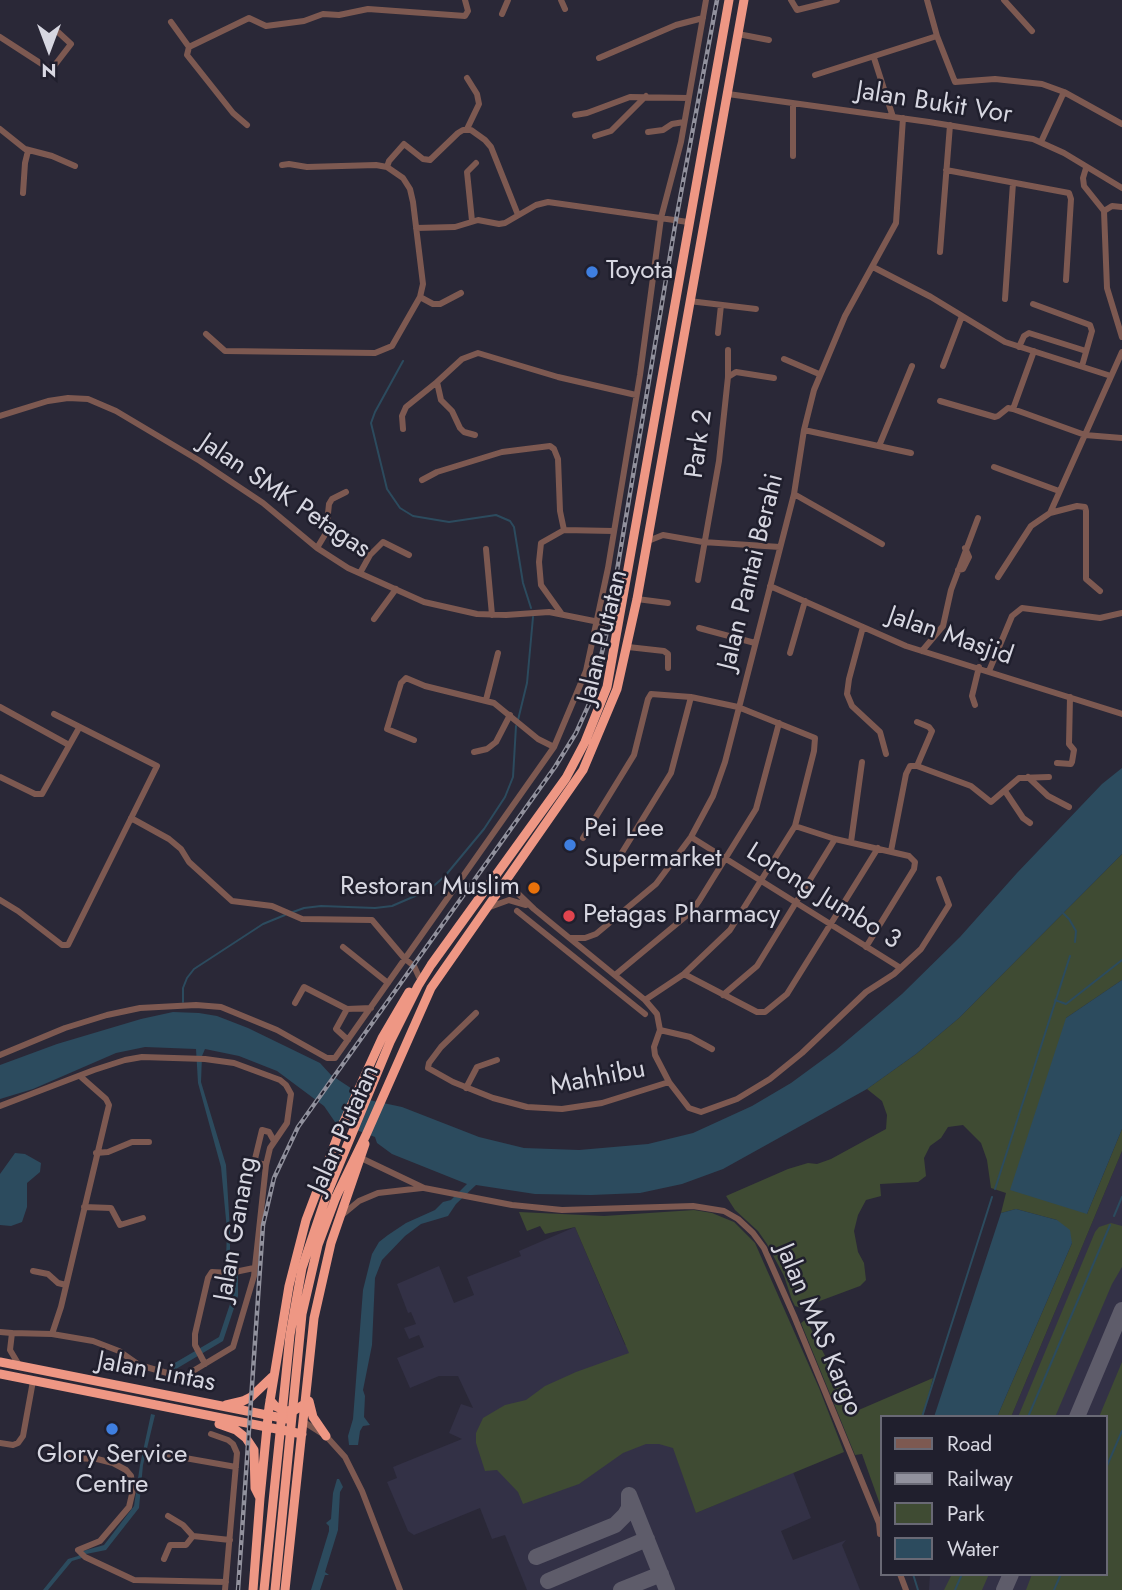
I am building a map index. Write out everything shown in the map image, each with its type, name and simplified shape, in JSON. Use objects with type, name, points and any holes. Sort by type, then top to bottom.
[{"type":"highway","name":"Jalan Putatan","points":[[275,1590],[302,1314],[331,1195],[350,1136],[386,1040],[438,955],[574,765],[607,687],[729,0]]},
{"type":"highway","name":"Jalan Putatan","points":[[264,1590],[290,1335],[302,1268],[331,1195],[366,1135],[431,988],[583,770],[614,698],[628,647],[648,541],[744,0]]},
{"type":"highway","points":[[714,85],[728,90]]},
{"type":"highway","points":[[683,253],[697,255]]},
{"type":"highway","points":[[253,1590],[266,1428],[294,1261],[322,1173],[340,1130],[419,976],[438,955]]},
{"type":"highway","points":[[285,1590],[314,1318],[338,1218],[361,1158],[366,1135]]},
{"type":"highway","name":"Jalan Lintas","points":[[0,1361],[304,1422]]},
{"type":"highway","points":[[210,1405],[243,1401],[255,1394],[274,1373]]},
{"type":"highway","name":"Jalan Lintas","points":[[0,1374],[302,1434]]},
{"type":"highway","points":[[308,1382],[310,1408],[326,1436]]},
{"type":"highway","points":[[270,1399],[275,1406],[285,1411],[295,1410],[306,1403]]},
{"type":"highway","points":[[210,1405],[217,1410],[218,1418]]},
{"type":"highway","points":[[198,1414],[203,1420],[230,1427],[254,1450],[255,1488],[260,1498]]},
{"type":"street","points":[[189,47],[249,18],[265,26],[323,14],[339,15],[368,9],[465,16],[468,11],[465,0]]},
{"type":"street","points":[[502,14],[508,0]]},
{"type":"street","points":[[561,0],[565,9]]},
{"type":"street","points":[[0,1055],[92,1019],[140,1008],[191,1006],[221,1007],[277,1030],[327,1058],[335,1058],[554,747],[586,671],[608,568],[661,218],[684,122],[706,0]]},
{"type":"street","points":[[791,0],[797,10],[837,0]]},
{"type":"street","points":[[927,0],[937,36],[956,82],[1012,80],[1042,85],[1064,92],[1122,124]]},
{"type":"street","points":[[1004,0],[1032,31]]},
{"type":"street","points":[[599,58],[676,25],[702,18]]},
{"type":"street","points":[[171,22],[189,47],[187,55],[233,113],[247,125]]},
{"type":"street","points":[[0,37],[51,70],[70,46],[70,41],[58,32]]},
{"type":"street","points":[[738,34],[769,40]]},
{"type":"street","points":[[815,75],[937,36]]},
{"type":"street","points":[[874,58],[893,117]]},
{"type":"street","points":[[387,167],[404,144],[423,159],[430,160],[458,133],[467,129],[479,104],[477,94],[467,78]]},
{"type":"street","name":"Jalan Bukit Vor","points":[[728,90],[793,103],[950,125],[1041,142],[1122,188]]},
{"type":"street","points":[[1041,142],[1064,92]]},
{"type":"street","points":[[596,136],[611,131],[646,96]]},
{"type":"street","points":[[575,115],[587,113],[623,98],[688,98]]},
{"type":"street","points":[[793,103],[793,156]]},
{"type":"street","name":"Jalan Pantai Berahi","points":[[570,938],[596,934],[656,884],[691,837],[716,788],[794,494],[804,430],[819,373],[845,316],[896,223],[903,118]]},
{"type":"street","points":[[648,132],[684,122]]},
{"type":"street","points":[[940,252],[950,125]]},
{"type":"street","points":[[467,129],[476,132],[491,147],[518,215]]},
{"type":"street","points":[[0,130],[29,151],[52,156],[75,166]]},
{"type":"street","points":[[23,193],[24,163],[29,151]]},
{"type":"street","points":[[472,221],[467,172],[476,163]]},
{"type":"street","points":[[206,334],[225,351],[375,353],[392,346],[420,298],[423,284],[416,228],[410,189],[403,178],[387,167],[369,164],[307,167],[282,165]]},
{"type":"street","points":[[1086,168],[1084,186],[1104,211],[1107,288],[1122,337]]},
{"type":"street","points":[[946,170],[1066,191],[1070,196],[1066,280]]},
{"type":"street","points":[[1005,299],[1013,183]]},
{"type":"street","points":[[416,228],[455,227],[472,221],[486,220],[499,224],[510,221],[536,205],[548,202],[688,222]]},
{"type":"street","points":[[1104,211],[1112,206],[1122,207]]},
{"type":"street","points":[[873,267],[921,291],[993,336],[1111,376]]},
{"type":"street","points":[[420,298],[440,304],[461,293]]},
{"type":"street","points":[[689,301],[755,309]]},
{"type":"street","points":[[1033,304],[1090,325],[1092,331],[1082,366]]},
{"type":"street","points":[[718,333],[721,305]]},
{"type":"street","points":[[943,366],[962,316]]},
{"type":"street","points":[[1019,347],[1022,338],[1030,334],[1086,351]]},
{"type":"street","name":"Park 2","points":[[698,580],[719,461],[728,377],[728,350]]},
{"type":"street","points":[[1013,409],[1034,351]]},
{"type":"street","points":[[1050,513],[1122,352]]},
{"type":"street","points":[[403,429],[402,416],[406,407],[462,359],[478,354],[558,377],[636,395]]},
{"type":"street","points":[[784,359],[819,373]]},
{"type":"street","points":[[879,446],[912,366]]},
{"type":"street","points":[[728,377],[736,373],[774,378]]},
{"type":"street","points":[[437,382],[441,400],[452,411],[460,428],[475,435]]},
{"type":"street","name":"Jalan SMK Petagas","points":[[0,416],[48,401],[68,398],[88,400],[116,411],[200,461],[263,503],[317,548],[360,573],[396,589],[441,607],[492,615],[561,613],[619,626]]},
{"type":"street","points":[[940,401],[995,416],[1008,408],[1013,409],[1086,435],[1122,438]]},
{"type":"street","points":[[804,430],[911,453]]},
{"type":"street","points":[[422,480],[437,472],[502,452],[550,446],[558,459],[564,530]]},
{"type":"street","points":[[994,467],[1059,491]]},
{"type":"street","points":[[317,548],[326,533],[329,504],[346,492]]},
{"type":"street","points":[[794,494],[882,544]]},
{"type":"street","points":[[998,577],[1027,531],[1036,522],[1050,513],[1077,506],[1085,508],[1086,579],[1100,592]]},
{"type":"street","points":[[922,651],[943,626],[951,590],[958,570],[963,569],[969,557],[965,548],[978,518]]},
{"type":"street","points":[[650,525],[663,535],[703,542],[780,547]]},
{"type":"street","points":[[561,613],[541,586],[541,543],[564,530],[613,531]]},
{"type":"street","points":[[648,541],[663,535]]},
{"type":"street","points":[[360,573],[370,555],[383,542],[409,555]]},
{"type":"street","points":[[486,549],[492,615]]},
{"type":"street","name":"Jalan Masjid","points":[[770,586],[922,651],[1122,714]]},
{"type":"street","points":[[374,619],[396,589]]},
{"type":"street","points":[[637,598],[668,603]]},
{"type":"street","points":[[790,653],[805,601]]},
{"type":"street","points":[[989,671],[1012,616],[1022,608],[1108,617],[1122,613]]},
{"type":"street","points":[[863,627],[847,694],[852,706],[880,732],[886,754]]},
{"type":"street","points":[[699,628],[755,643]]},
{"type":"street","points":[[628,647],[664,651],[668,654],[668,668]]},
{"type":"street","points":[[486,700],[498,653]]},
{"type":"street","points":[[975,705],[972,696],[979,667]]},
{"type":"street","points":[[414,740],[387,730],[401,683],[406,678],[499,705],[538,739],[554,747]]},
{"type":"street","points":[[583,838],[634,755],[650,695],[657,693],[691,697],[738,707],[811,735],[815,741],[795,826],[730,930],[684,974],[633,1004]]},
{"type":"street","points":[[618,859],[671,773],[691,697]]},
{"type":"street","points":[[1057,763],[1072,762],[1074,750],[1069,744],[1070,697]]},
{"type":"street","points":[[0,707],[69,745]]},
{"type":"street","points":[[0,900],[61,945],[68,945],[157,766],[54,714]]},
{"type":"street","points":[[474,752],[487,749],[496,742],[510,715]]},
{"type":"street","points":[[917,722],[932,731],[917,766]]},
{"type":"street","points":[[615,975],[691,912],[759,803],[779,723]]},
{"type":"street","points":[[0,777],[35,794],[42,794],[79,728]]},
{"type":"street","points":[[851,842],[862,762]]},
{"type":"street","points":[[891,851],[906,774],[911,766],[971,786],[989,801],[1019,778],[1049,777]]},
{"type":"street","points":[[1027,777],[1048,796],[1069,807]]},
{"type":"street","points":[[1004,791],[1023,818],[1030,823]]},
{"type":"street","points":[[131,818],[169,839],[181,849],[186,858],[228,899],[265,905],[306,920],[369,919],[414,966],[419,976]]},
{"type":"street","points":[[795,826],[913,858],[915,869],[866,947]]},
{"type":"street","name":"Lorong Jumbo 3","points":[[691,837],[900,967]]},
{"type":"street","points":[[723,995],[757,966],[835,839]]},
{"type":"street","points":[[684,974],[757,1012],[765,1012],[787,994],[878,848]]},
{"type":"street","points":[[669,1082],[689,1108],[696,1111],[714,1109],[737,1099],[780,1071],[866,992],[886,979],[920,949],[949,905],[939,879]]},
{"type":"street","points":[[506,882],[570,938]]},
{"type":"street","points":[[487,908],[509,900],[521,902],[534,909]]},
{"type":"street","points":[[517,911],[645,1014]]},
{"type":"street","name":"Mahhibu","points":[[476,1013],[441,1047],[428,1066],[432,1072],[466,1088],[517,1105],[552,1110],[602,1103],[669,1082],[654,1055],[660,1030],[657,1014],[643,998],[570,938]]},
{"type":"street","points":[[344,947],[388,983]]},
{"type":"street","points":[[414,966],[427,965]]},
{"type":"street","points":[[295,1003],[304,986],[347,1009],[371,1008]]},
{"type":"street","points":[[347,1009],[336,1029],[348,1040]]},
{"type":"street","points":[[660,1030],[690,1037],[712,1049]]},
{"type":"street","name":"Jalan Ganang","points":[[0,1106],[125,1060],[142,1057],[205,1059],[250,1068],[286,1085],[291,1094],[289,1115],[283,1132],[274,1141],[266,1165],[252,1283],[238,1327],[236,1343],[231,1349],[183,1376],[139,1365],[105,1345],[52,1334],[0,1332]]},
{"type":"street","points":[[466,1088],[477,1067],[497,1060]]},
{"type":"street","points":[[52,1334],[108,1103],[80,1076]]},
{"type":"street","points":[[266,1165],[255,1159],[262,1129],[270,1132],[274,1141]]},
{"type":"street","points":[[96,1153],[108,1152],[132,1142],[149,1142]]},
{"type":"street","name":"Jalan MAS Kargo","points":[[361,1158],[424,1188],[466,1197],[562,1210],[694,1206],[724,1211],[738,1219],[764,1248],[880,1522]]},
{"type":"street","name":"Jalan MAS Kargo","points":[[338,1218],[359,1201],[371,1196],[424,1188]]},
{"type":"street","points":[[84,1207],[111,1208],[120,1225],[143,1218]]},
{"type":"street","points":[[204,1362],[195,1340],[208,1278],[212,1272],[230,1273],[254,1268]]},
{"type":"street","points":[[33,1271],[48,1274],[58,1283],[66,1285]]},
{"type":"street","points":[[12,1333],[10,1350],[20,1366]]},
{"type":"street","points":[[0,1361],[10,1350]]},
{"type":"street","points":[[0,1443],[13,1445],[23,1436],[33,1381]]},
{"type":"street","points":[[304,1422],[326,1436],[341,1450],[362,1491],[400,1590]]},
{"type":"street","points":[[211,1434],[233,1444],[237,1453],[225,1590]]},
{"type":"street","points":[[50,1453],[113,1463],[131,1476],[133,1490],[127,1511],[100,1541],[78,1550],[85,1557],[125,1577],[143,1581],[226,1582]]},
{"type":"street","points":[[168,1455],[236,1467]]},
{"type":"street","points":[[168,1516],[183,1525],[193,1536],[230,1540]]},
{"type":"street","points":[[164,1559],[170,1545],[186,1545],[193,1536]]},
{"type":"street","points":[[143,1571],[143,1581]]},
{"type":"shaded area","points":[[1122,1151],[1122,1590],[929,1590],[930,1576],[1108,1576],[1108,1415],[1012,1415]]},
{"type":"shaded area","points":[[575,1227],[625,1345],[686,1324],[696,1513],[793,1472],[811,1518],[781,1531],[793,1560],[846,1540],[842,1545],[860,1590],[527,1590],[505,1535],[492,1539],[480,1508],[414,1535],[408,1531],[387,1482],[397,1478],[393,1467],[462,1439],[449,1433],[461,1404],[473,1408],[458,1376],[439,1376],[410,1388],[397,1358],[424,1347],[419,1335],[409,1339],[404,1328],[416,1324],[411,1312],[408,1313],[397,1284],[439,1266],[454,1303],[474,1295],[467,1277],[521,1256],[519,1251]]},
{"type":"green space","points":[[1122,854],[1122,980],[1066,1018],[1087,1214],[1122,1129],[1122,1151],[1012,1415],[998,1415],[1072,1243],[1057,1220],[1016,1209],[1001,1213],[1006,1193],[991,1188],[987,1160],[981,1143],[963,1125],[948,1127],[941,1138],[930,1146],[924,1158],[926,1176],[918,1182],[880,1184],[881,1196],[866,1200],[854,1231],[858,1252],[864,1263],[866,1280],[860,1286],[801,1308],[795,1306],[784,1276],[767,1244],[758,1231],[735,1210],[726,1196],[788,1169],[831,1159],[886,1129],[887,1115],[882,1101],[867,1089],[916,1054],[959,1018]]},
{"type":"green space","points":[[694,1210],[712,1213],[734,1222],[755,1243],[844,1452],[696,1513],[673,1448],[646,1444],[623,1453],[579,1484],[523,1504],[518,1492],[497,1470],[485,1471],[476,1443],[476,1433],[483,1418],[505,1405],[526,1400],[545,1386],[576,1372],[629,1353],[575,1227],[545,1234],[540,1226],[527,1231],[519,1212],[604,1216]]},
{"type":"green space","points":[[1111,1223],[1122,1226],[1122,1267],[1112,1284],[1056,1415],[1019,1415],[1095,1232],[1099,1227]]},
{"type":"green space","points":[[806,1319],[854,1412],[933,1378],[924,1415],[880,1415],[880,1504],[862,1454],[855,1455],[801,1323]]},
{"type":"green space","points":[[1122,1362],[1122,1590],[1026,1590],[1031,1576],[1108,1576],[1108,1415],[1100,1415]]},
{"type":"green space","points":[[951,1576],[988,1576],[982,1590],[944,1590]]},
{"type":"water","points":[[1122,768],[1122,854],[959,1018],[916,1054],[867,1089],[723,1169],[682,1184],[640,1193],[591,1195],[535,1194],[476,1185],[456,1204],[448,1216],[421,1224],[405,1236],[382,1260],[375,1278],[372,1345],[363,1390],[364,1417],[370,1425],[363,1426],[360,1431],[358,1445],[349,1445],[348,1436],[353,1419],[363,1290],[372,1254],[379,1242],[388,1235],[406,1223],[435,1210],[443,1202],[451,1200],[467,1184],[392,1154],[377,1143],[375,1137],[335,1122],[324,1106],[277,1071],[239,1056],[205,1049],[202,1056],[201,1082],[226,1165],[230,1260],[238,1273],[238,1296],[223,1341],[176,1369],[168,1384],[162,1383],[173,1364],[219,1337],[233,1295],[234,1275],[226,1259],[227,1230],[221,1167],[198,1083],[196,1049],[145,1047],[116,1053],[33,1089],[0,1099],[0,1065],[57,1044],[141,1019],[173,1012],[199,1013],[217,1016],[248,1028],[320,1063],[331,1075],[369,1100],[402,1107],[479,1137],[524,1148],[579,1150],[648,1144],[693,1133],[752,1106],[791,1083],[836,1050],[902,994],[960,937],[1102,784]]},
{"type":"water","points":[[1122,980],[1122,1129],[1087,1214],[1010,1190],[1066,1018]]},
{"type":"water","points":[[15,1153],[25,1154],[41,1163],[40,1172],[27,1183],[27,1207],[22,1222],[11,1226],[0,1225],[0,1174]]},
{"type":"water","points":[[1016,1209],[1057,1220],[1070,1230],[1072,1243],[998,1415],[935,1415],[1001,1213]]},
{"type":"water","points":[[151,1414],[155,1415],[143,1465],[139,1508],[106,1550],[86,1554],[72,1561],[48,1590],[43,1590],[68,1559],[104,1545],[134,1506]]},
{"type":"water","points":[[337,1479],[343,1487],[340,1492],[338,1530],[325,1572],[329,1575],[325,1575],[320,1590],[311,1590],[329,1531],[326,1523],[331,1519]]},
{"type":"waterway","points":[[403,361],[371,423],[387,489],[400,508],[413,516],[449,522],[496,515],[510,521],[514,527],[523,583],[531,608]]},
{"type":"waterway","points":[[518,720],[527,683],[533,617]]},
{"type":"waterway","points":[[293,912],[321,906],[392,906],[429,890],[445,876],[484,829],[505,797],[513,777],[516,726]]},
{"type":"waterway","points":[[1062,912],[1076,931],[1075,942]]},
{"type":"waterway","points":[[183,1002],[183,988],[194,969],[263,924],[285,915]]},
{"type":"waterway","points":[[995,1189],[1070,956]]},
{"type":"waterway","points":[[1055,1000],[1066,1004],[1122,960]]},
{"type":"waterway","points":[[923,1415],[992,1197]]},
{"type":"waterway","points":[[1114,1216],[1122,1197]]},
{"type":"waterway","points":[[1029,1415],[1110,1225]]},
{"type":"waterway","points":[[1108,1463],[1122,1431]]},
{"type":"waterway","points":[[914,1576],[918,1590]]},
{"type":"waterway","points":[[955,1590],[961,1576]]},
{"type":"waterway","points":[[1054,1590],[1060,1576]]},
{"type":"taxiway","points":[[1078,1415],[1122,1310]]},
{"type":"taxiway","points":[[629,1495],[667,1590]]},
{"type":"taxiway","points":[[536,1557],[615,1525],[629,1508],[629,1495]]},
{"type":"taxiway","points":[[548,1581],[647,1539]]},
{"type":"taxiway","points":[[621,1590],[661,1574]]},
{"type":"taxiway","points":[[1004,1590],[1010,1576]]},
{"type":"railway","points":[[238,1590],[263,1225],[274,1178],[298,1127],[555,767],[576,733],[589,704],[606,636],[676,220],[717,0]]},
{"type":"place","name":"Toyota","points":[[592,272]]},
{"type":"place","name":"Pei Lee Supermarket","points":[[570,845]]},
{"type":"place","name":"Restoran Muslim","points":[[534,888]]},
{"type":"place","name":"Petagas Pharmacy","points":[[569,916]]},
{"type":"place","name":"Glory Service Centre","points":[[112,1429]]}]
